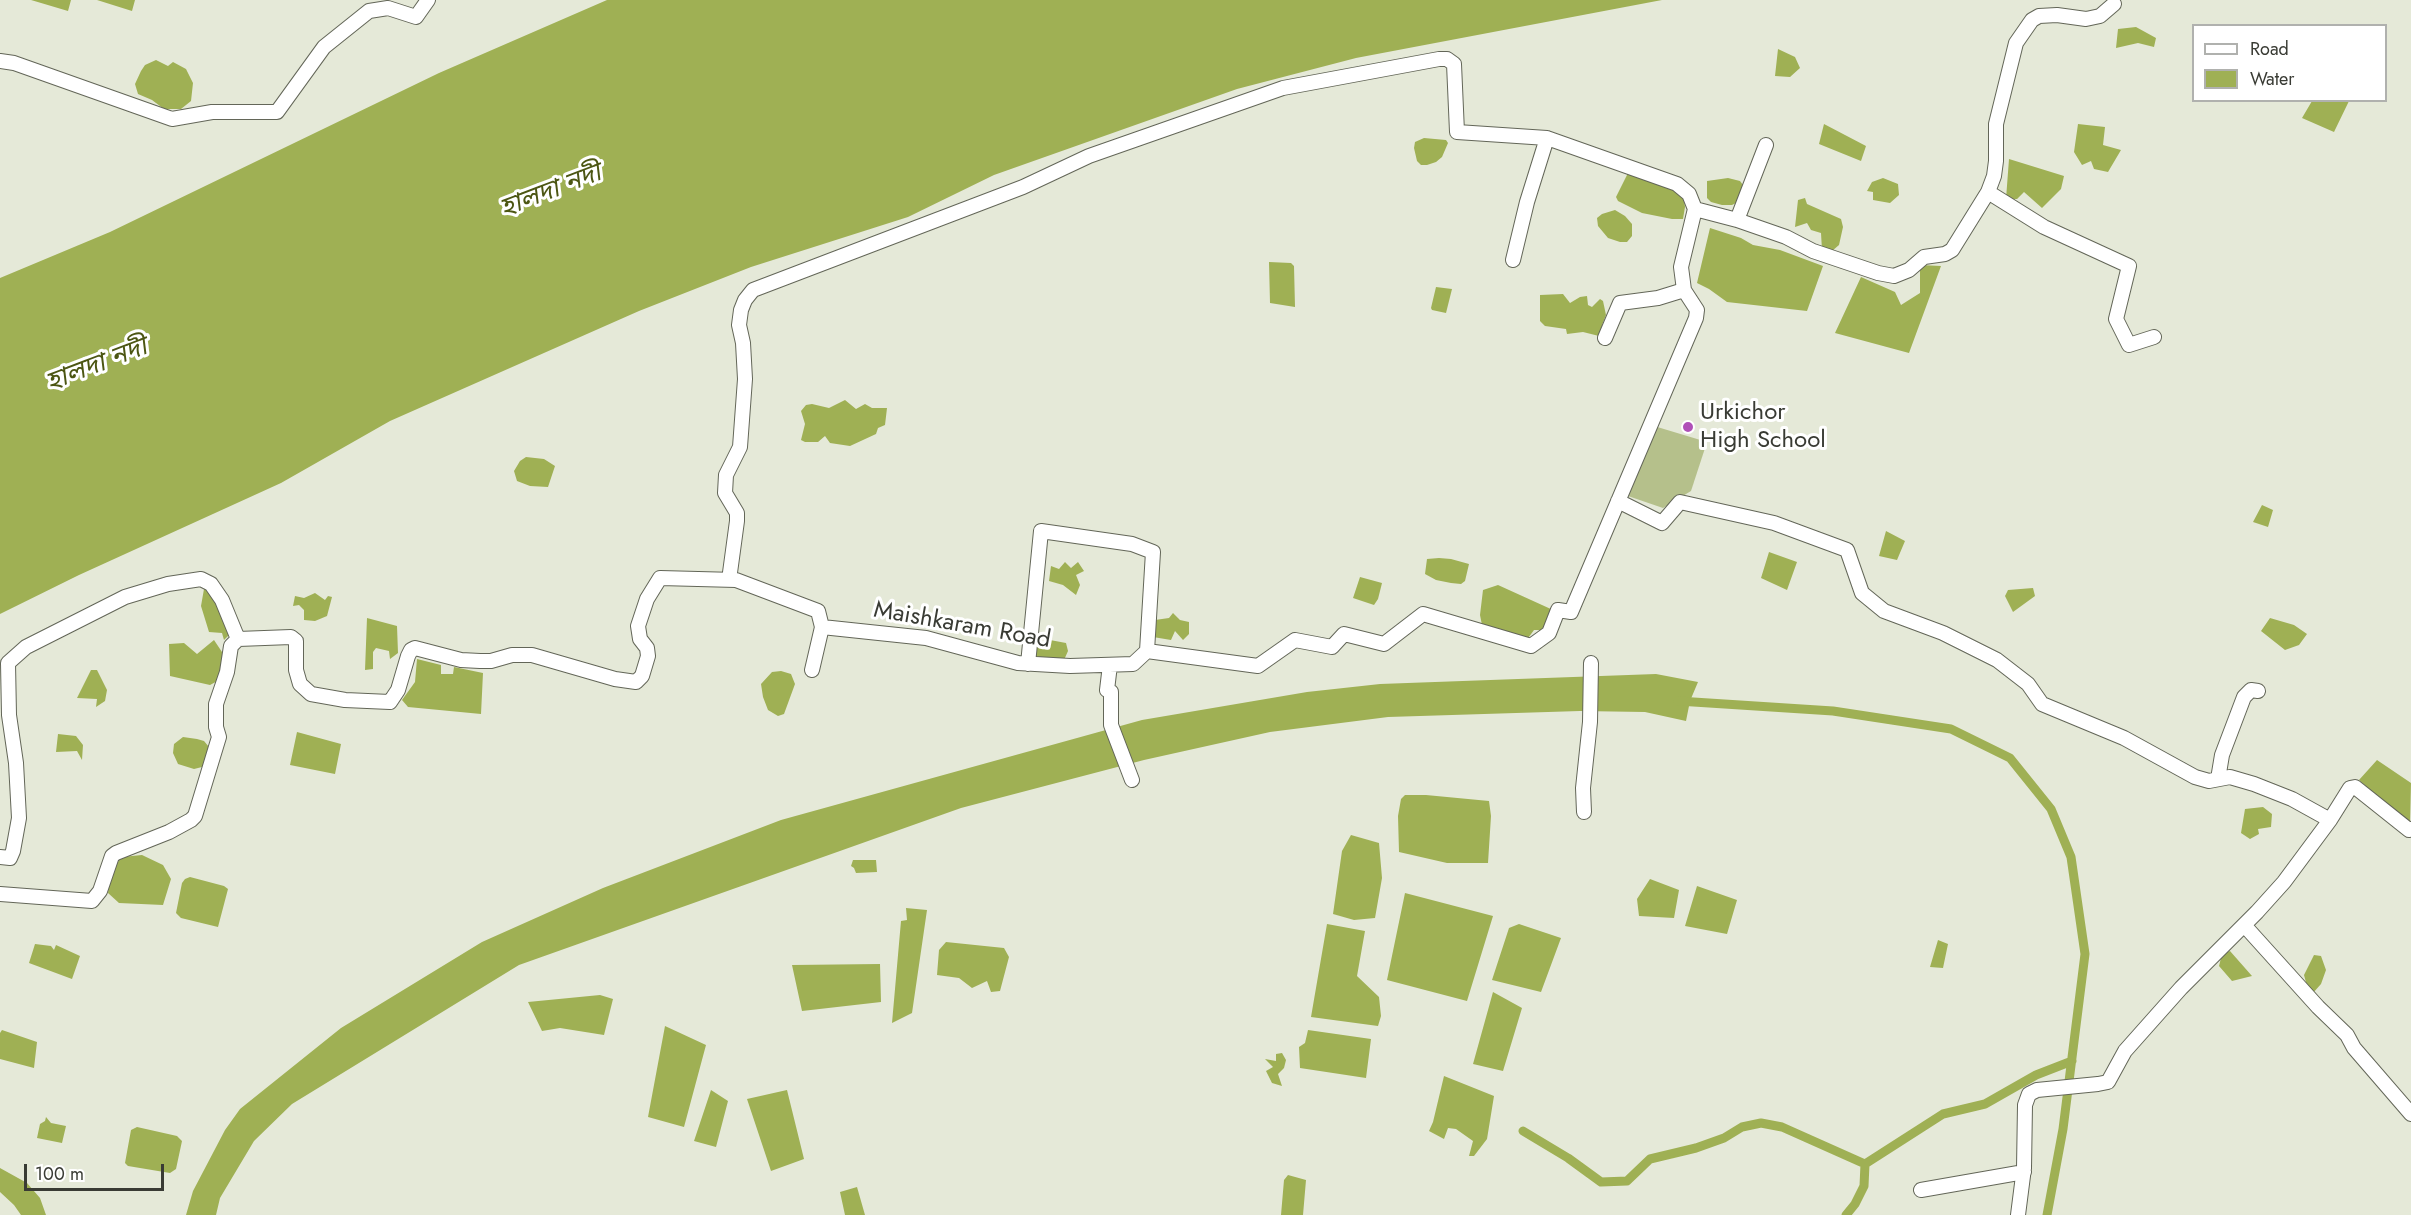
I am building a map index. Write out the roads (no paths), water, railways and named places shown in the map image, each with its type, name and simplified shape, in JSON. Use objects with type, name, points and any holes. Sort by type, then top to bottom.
[{"type":"street","points":[[0,61],[14,63],[172,119],[212,112],[277,112],[324,47],[369,11],[388,8],[416,17],[428,0]]},
{"type":"street","points":[[1695,209],[1737,220],[1786,237],[1814,251],[1878,273],[1894,276],[1909,270],[1924,257],[1945,254],[1952,250],[1988,192],[1994,176],[1996,124],[2016,44],[2032,20],[2039,16],[2057,15],[2086,19],[2100,16],[2114,4]]},
{"type":"street","points":[[729,580],[737,521],[736,513],[725,494],[726,475],[740,447],[745,379],[743,343],[739,325],[741,310],[753,290],[1023,187],[1089,156],[1283,88],[1447,59],[1454,64],[1457,132],[1547,138],[1677,184],[1689,194],[1695,209],[1682,257],[1684,290],[1696,310],[1696,318],[1571,612],[1558,610],[1550,633],[1531,646],[1423,614],[1384,644],[1344,634],[1332,647],[1295,640],[1258,666],[1147,651],[1153,552],[1132,544],[1041,531],[1028,664]]},
{"type":"street","points":[[1514,260],[1527,202],[1547,138]]},
{"type":"street","points":[[1737,220],[1766,145]]},
{"type":"street","points":[[1988,192],[2044,227],[2129,266],[2116,319],[2129,345],[2154,337]]},
{"type":"street","points":[[1605,338],[1620,303],[1658,298],[1684,290]]},
{"type":"street","points":[[1618,501],[1662,523],[1680,502],[1774,523],[1847,550],[1862,593],[1884,611],[1943,633],[1997,660],[2028,684],[2042,704],[2124,738],[2195,777],[2209,781],[2230,777],[2254,784],[2292,800],[2330,820]]},
{"type":"street","points":[[0,894],[92,901],[100,891],[112,856],[116,852],[169,832],[195,816],[219,737],[216,727],[216,704],[227,672],[231,646],[238,639],[291,637],[296,642],[296,670],[300,684],[311,694],[345,700],[390,702],[398,690],[408,656],[411,650],[416,648],[461,660],[480,661],[523,654],[532,655],[615,679],[636,682],[642,676],[648,656],[647,648],[640,639],[638,627],[646,599],[660,578],[736,580],[818,611],[822,627],[812,670]]},
{"type":"street","points":[[0,857],[9,858],[14,851],[19,818],[16,763],[9,715],[8,663],[26,647],[125,597],[168,584],[201,579],[211,584],[222,600],[238,639]]},
{"type":"street","name":"Maishkaram Road","points":[[822,627],[926,638],[1028,664],[1133,664],[1147,651]]},
{"type":"street","points":[[1584,812],[1583,788],[1590,722],[1591,663]]},
{"type":"street","points":[[1110,665],[1107,690],[1111,692],[1111,725],[1130,775]]},
{"type":"street","points":[[2218,779],[2222,755],[2244,697],[2251,690],[2258,691]]},
{"type":"street","points":[[2018,1215],[2024,1172],[2026,1097],[2037,1090],[2108,1082],[2125,1051],[2181,988],[2284,882],[2330,820],[2350,788],[2355,787],[2409,830],[2411,829]]},
{"type":"street","points":[[2244,925],[2318,1007],[2347,1035],[2354,1048],[2411,1114]]},
{"type":"street","points":[[1921,1190],[2024,1172]]},
{"type":"water","points":[[31,0],[71,0],[68,11]]},
{"type":"water","points":[[97,0],[135,0],[132,11]]},
{"type":"water","name":"হালদা নদী","points":[[607,0],[1662,0],[1356,58],[1237,89],[994,175],[908,217],[751,267],[639,311],[390,421],[281,483],[79,575],[0,614],[0,278],[110,232],[439,73]]},
{"type":"water","points":[[2136,27],[2156,38],[2154,47],[2138,43],[2116,48],[2118,29]]},
{"type":"water","points":[[1778,49],[1795,57],[1800,68],[1790,77],[1775,76]]},
{"type":"water","points":[[156,60],[168,66],[173,62],[186,69],[193,83],[191,101],[181,109],[164,109],[138,94],[135,84],[141,71],[145,65]]},
{"type":"water","points":[[2311,102],[2349,102],[2334,132],[2302,118]]},
{"type":"water","points":[[1824,124],[1866,146],[1861,161],[1819,144]]},
{"type":"water","points":[[2078,124],[2105,127],[2103,145],[2121,150],[2108,172],[2094,169],[2091,161],[2082,165],[2074,152]]},
{"type":"water","points":[[1424,138],[1446,140],[1448,143],[1442,157],[1436,162],[1421,165],[1417,161],[1414,148],[1415,142]]},
{"type":"water","points":[[2009,159],[2064,176],[2061,189],[2042,208],[2024,192],[2017,199],[2006,199]]},
{"type":"water","points":[[1629,171],[1683,194],[1685,207],[1683,219],[1642,213],[1618,201],[1616,197]]},
{"type":"water","points":[[1728,178],[1740,181],[1743,185],[1738,202],[1732,205],[1722,205],[1711,202],[1707,198],[1707,181]]},
{"type":"water","points":[[1883,178],[1898,184],[1899,195],[1890,203],[1873,200],[1873,192],[1867,191],[1872,182]]},
{"type":"water","points":[[1805,198],[1807,204],[1841,219],[1843,227],[1839,245],[1832,251],[1822,250],[1821,233],[1811,230],[1807,223],[1795,227],[1798,200]]},
{"type":"water","points":[[1615,210],[1632,224],[1632,236],[1627,242],[1608,238],[1598,226],[1597,218]]},
{"type":"water","points":[[1710,228],[1741,238],[1753,245],[1780,250],[1823,266],[1807,311],[1727,302],[1697,283]]},
{"type":"water","points":[[1269,262],[1291,263],[1294,266],[1295,307],[1270,303]]},
{"type":"water","points":[[1920,265],[1941,266],[1909,353],[1835,333],[1861,277],[1895,292],[1901,305],[1920,293]]},
{"type":"water","points":[[1436,287],[1452,289],[1446,313],[1431,308]]},
{"type":"water","points":[[1563,294],[1570,303],[1587,296],[1588,305],[1592,307],[1600,299],[1603,301],[1606,315],[1602,325],[1604,333],[1599,336],[1583,332],[1567,334],[1566,329],[1545,326],[1540,321],[1540,295]]},
{"type":"water","points":[[845,400],[856,409],[865,404],[872,408],[887,408],[885,425],[878,428],[876,434],[850,446],[830,443],[825,436],[818,442],[801,440],[805,424],[801,411],[806,405],[829,408]]},
{"type":"water","points":[[526,457],[544,459],[555,466],[548,487],[530,486],[517,481],[514,471],[520,461]]},
{"type":"water","points":[[2262,505],[2273,510],[2268,527],[2253,522]]},
{"type":"water","points":[[1886,531],[1905,541],[1897,560],[1879,556]]},
{"type":"water","points":[[1769,552],[1797,562],[1787,590],[1761,578]]},
{"type":"water","points":[[1439,558],[1469,564],[1465,581],[1461,584],[1451,583],[1436,580],[1425,574],[1427,559]]},
{"type":"water","points":[[1065,562],[1071,568],[1078,562],[1084,571],[1076,575],[1080,585],[1076,595],[1063,585],[1049,581],[1051,566],[1059,569]]},
{"type":"water","points":[[1360,577],[1382,583],[1374,605],[1353,598]]},
{"type":"water","points":[[1498,585],[1553,610],[1542,630],[1534,630],[1526,641],[1483,630],[1480,615],[1483,590]]},
{"type":"water","points":[[2033,588],[2035,596],[2013,612],[2005,596],[2008,590]]},
{"type":"water","points":[[204,589],[210,589],[232,632],[224,640],[222,633],[209,632],[201,606]]},
{"type":"water","points":[[315,593],[325,600],[328,596],[332,597],[327,616],[315,621],[304,620],[304,610],[299,605],[293,606],[295,596],[304,598]]},
{"type":"water","points":[[1173,613],[1180,620],[1189,622],[1189,634],[1183,640],[1175,631],[1171,640],[1153,637],[1155,620],[1169,618]]},
{"type":"water","points":[[367,618],[397,626],[398,653],[390,659],[389,651],[376,648],[373,652],[373,669],[365,670]]},
{"type":"water","points":[[2270,618],[2294,625],[2307,634],[2299,645],[2285,650],[2261,631]]},
{"type":"water","points":[[214,640],[226,658],[223,678],[210,685],[170,676],[169,644],[184,643],[197,654]]},
{"type":"water","points":[[1050,640],[1066,643],[1068,651],[1064,660],[1036,658],[1032,646]]},
{"type":"water","points":[[417,659],[441,665],[441,674],[453,674],[454,667],[483,673],[481,714],[408,707],[402,700],[415,682]]},
{"type":"water","points":[[91,670],[97,670],[107,690],[105,701],[96,707],[97,699],[77,698]]},
{"type":"water","points":[[781,671],[791,674],[795,684],[784,714],[778,716],[768,710],[761,684],[772,672]]},
{"type":"water","points":[[1656,674],[1698,682],[1690,701],[1686,721],[1645,712],[1580,711],[1388,717],[1270,732],[1144,760],[961,808],[519,965],[292,1104],[254,1141],[220,1198],[216,1215],[186,1215],[193,1191],[225,1130],[240,1109],[341,1028],[482,942],[603,888],[781,820],[1142,720],[1307,692],[1380,684]]},
{"type":"water","points":[[297,732],[341,744],[335,774],[290,765]]},
{"type":"water","points":[[58,734],[76,736],[83,745],[82,760],[77,751],[56,752]]},
{"type":"water","points":[[183,737],[204,741],[209,747],[206,766],[194,769],[178,764],[173,753],[174,744]]},
{"type":"water","points":[[2377,760],[2411,783],[2410,825],[2359,780]]},
{"type":"water","points":[[1405,795],[1489,801],[1491,816],[1488,863],[1447,863],[1399,852],[1398,816],[1401,799]]},
{"type":"water","points":[[2263,807],[2272,814],[2271,827],[2258,829],[2259,834],[2250,839],[2241,833],[2245,809]]},
{"type":"water","points":[[1351,835],[1379,843],[1382,878],[1375,918],[1354,920],[1333,914],[1342,851]]},
{"type":"water","points":[[142,855],[163,865],[171,879],[163,905],[119,903],[108,893],[110,871],[122,857]]},
{"type":"water","points":[[853,860],[876,860],[877,872],[856,873],[851,866]]},
{"type":"water","points":[[190,877],[228,889],[218,927],[181,918],[176,913],[182,883]]},
{"type":"water","points":[[1650,879],[1679,890],[1674,918],[1639,916],[1637,899]]},
{"type":"water","points":[[1697,886],[1737,900],[1727,934],[1685,926]]},
{"type":"water","points":[[1405,893],[1493,916],[1467,1001],[1387,980]]},
{"type":"water","points":[[906,908],[927,910],[912,1013],[892,1023],[901,921],[907,920]]},
{"type":"water","points":[[1327,924],[1365,931],[1357,976],[1379,997],[1381,1016],[1378,1026],[1311,1017]]},
{"type":"water","points":[[1519,924],[1561,938],[1541,992],[1492,980],[1509,928]]},
{"type":"water","points":[[1938,940],[1948,944],[1943,968],[1930,967]]},
{"type":"water","points":[[946,942],[1004,948],[1009,957],[1000,991],[991,992],[987,981],[972,988],[959,978],[937,975],[939,950]]},
{"type":"water","points":[[35,944],[51,946],[54,950],[56,945],[80,956],[72,979],[29,963]]},
{"type":"water","points":[[2230,951],[2252,976],[2232,981],[2219,966],[2222,954]]},
{"type":"water","points":[[2314,955],[2321,956],[2326,970],[2321,984],[2313,993],[2308,990],[2304,975]]},
{"type":"water","points":[[880,964],[881,1002],[802,1011],[792,965]]},
{"type":"water","points":[[1493,992],[1522,1008],[1503,1071],[1473,1064]]},
{"type":"water","points":[[600,995],[613,999],[604,1035],[560,1028],[542,1031],[528,1002]]},
{"type":"water","points":[[665,1026],[706,1045],[684,1127],[648,1117]]},
{"type":"water","points":[[2,1030],[37,1042],[34,1068],[0,1059]]},
{"type":"water","points":[[1308,1030],[1371,1039],[1366,1078],[1300,1068],[1299,1047],[1305,1043]]},
{"type":"water","points":[[1282,1053],[1286,1060],[1284,1068],[1278,1074],[1282,1086],[1272,1083],[1266,1071],[1273,1067],[1265,1059],[1276,1061],[1276,1054]]},
{"type":"water","points":[[1444,1076],[1494,1096],[1487,1139],[1474,1156],[1469,1156],[1473,1141],[1456,1129],[1448,1128],[1444,1139],[1429,1131]]},
{"type":"water","points":[[711,1090],[728,1101],[716,1147],[694,1141]]},
{"type":"water","points":[[787,1090],[804,1159],[771,1171],[747,1099]]},
{"type":"water","points":[[46,1117],[51,1123],[66,1126],[62,1143],[37,1138],[40,1124],[45,1121]]},
{"type":"water","points":[[137,1127],[177,1136],[182,1141],[176,1169],[170,1173],[128,1166],[125,1163],[131,1130]]},
{"type":"water","points":[[0,1168],[27,1183],[40,1198],[46,1215],[21,1215],[0,1192]]},
{"type":"water","points":[[1288,1175],[1306,1180],[1303,1215],[1281,1215],[1284,1180]]},
{"type":"water","points":[[857,1187],[865,1215],[845,1215],[840,1192]]},
{"type":"waterway","points":[[1678,701],[1833,711],[1951,729],[2010,758],[2051,809],[2071,857],[2085,954],[2063,1129],[2047,1215]]},
{"type":"waterway","points":[[1523,1131],[1568,1158],[1601,1182],[1627,1181],[1650,1159],[1696,1148],[1724,1138],[1742,1127],[1761,1123],[1782,1127],[1865,1164],[1943,1114],[1985,1104],[2036,1075],[2072,1061]]},
{"type":"waterway","points":[[1846,1215],[1855,1204],[1864,1186],[1865,1164]]},
{"type":"place","name":"Urkichor High School","points":[[1688,427]]}]
